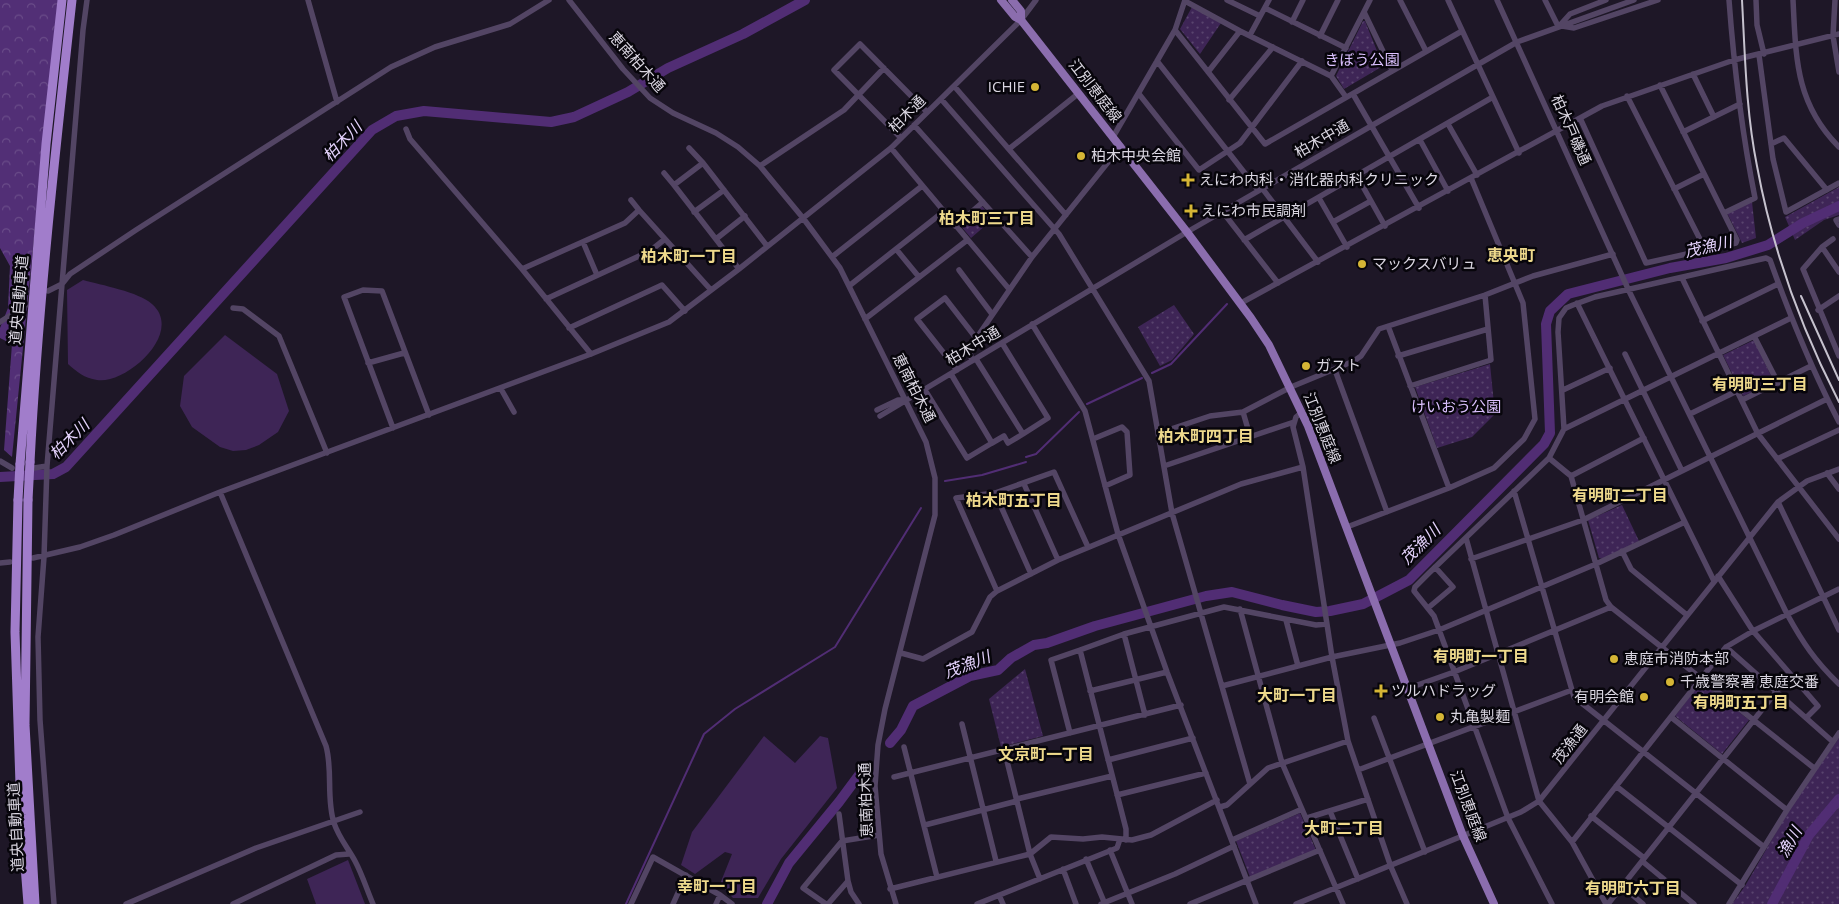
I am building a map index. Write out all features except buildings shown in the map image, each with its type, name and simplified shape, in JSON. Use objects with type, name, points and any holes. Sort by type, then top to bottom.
[{"type":"highway","name":"道央自動車道","points":[[28,904],[21,815],[15,632],[18,500],[16,466],[46,144],[62,0]]},
{"type":"highway","name":"道央自動車道","points":[[35,904],[25,725],[28,500],[32,465],[40,311],[72,0]]},
{"type":"main road","name":"江別恵庭線","points":[[1001,0],[1015,17],[1021,20],[1121,146],[1262,333],[1302,412],[1409,688],[1463,836],[1494,904]]},
{"type":"main road","name":"江別恵庭線","points":[[1012,0],[1021,12],[1021,20]]},
{"type":"street","points":[[54,904],[37,672],[47,466],[87,0]]},
{"type":"street","points":[[308,0],[337,102]]},
{"type":"street","points":[[48,291],[62,284],[70,274],[136,230],[410,56],[510,24],[549,0]]},
{"type":"street","name":"恵南柏木通","points":[[569,0],[623,69],[646,94],[673,113],[728,140],[760,166],[832,257],[849,286],[926,442],[933,464],[936,490],[935,514],[878,745],[875,786],[878,835],[890,888],[896,904]]},
{"type":"street","name":"柏木通","points":[[33,558],[44,557],[80,547],[220,492],[501,389],[651,330],[685,311],[890,148],[1021,20],[1036,0]]},
{"type":"street","points":[[1113,137],[1175,30],[1185,0],[1240,31],[1331,76],[1346,97]]},
{"type":"street","points":[[1250,35],[1269,0]]},
{"type":"street","points":[[1292,22],[1303,0]]},
{"type":"street","points":[[1320,36],[1338,0]]},
{"type":"street","points":[[1331,76],[1370,0]]},
{"type":"street","points":[[1400,0],[1426,51]]},
{"type":"street","points":[[1448,0],[1519,153]]},
{"type":"street","name":"柏木戸磯通","points":[[1497,0],[1628,289],[1787,614],[1804,646],[1839,684]]},
{"type":"street","points":[[1545,0],[1559,26]]},
{"type":"street","points":[[1559,26],[1570,14],[1589,3],[1606,0]]},
{"type":"street","name":"柏木中通","points":[[879,413],[898,400],[905,400],[925,390],[1222,211],[1517,42],[1634,0]]},
{"type":"street","points":[[1559,26],[1574,28],[1658,0]]},
{"type":"street","points":[[1724,213],[1755,198],[1734,60],[1729,0]]},
{"type":"street","points":[[1756,0],[1757,25],[1762,54],[1771,144],[1786,212],[1839,183]]},
{"type":"street","points":[[1792,0],[1796,65],[1802,88],[1822,126],[1839,147]]},
{"type":"street","points":[[1835,0],[1838,68]]},
{"type":"street","points":[[1230,1],[1260,16]]},
{"type":"street","points":[[1265,8],[1346,48]]},
{"type":"street","points":[[1364,12],[1392,70]]},
{"type":"street","points":[[1175,30],[1265,144],[1462,31]]},
{"type":"street","points":[[1208,72],[1240,31]]},
{"type":"street","points":[[1241,304],[1558,132],[1580,118],[1627,96],[1734,60],[1836,35]]},
{"type":"street","points":[[901,138],[834,70],[860,44],[927,112]]},
{"type":"street","points":[[1229,100],[1274,47]]},
{"type":"street","points":[[1157,61],[1227,152],[1284,218],[1318,262]]},
{"type":"street","points":[[1139,94],[1199,170],[1240,143],[1302,61]]},
{"type":"street","points":[[760,166],[844,110],[884,68]]},
{"type":"street","points":[[1692,74],[1714,117]]},
{"type":"street","points":[[1580,118],[1646,263],[1736,243],[1737,240],[1660,85]]},
{"type":"street","points":[[954,86],[1066,215]]},
{"type":"street","points":[[1009,150],[1079,93]]},
{"type":"street","points":[[1353,94],[1419,208]]},
{"type":"street","points":[[1627,96],[1706,251]]},
{"type":"street","points":[[1244,240],[1493,97]]},
{"type":"street","points":[[940,99],[1054,228],[1093,287],[1149,381],[1160,434],[1172,513],[1250,784]]},
{"type":"street","points":[[1684,132],[1740,104]]},
{"type":"street","points":[[1347,527],[1448,488],[1500,463],[1524,439],[1534,419],[1527,323],[1516,284],[1474,177],[1448,124]]},
{"type":"street","points":[[914,125],[1032,257]]},
{"type":"street","points":[[406,129],[410,139],[591,354]]},
{"type":"street","points":[[1771,144],[1784,138],[1827,190]]},
{"type":"street","points":[[1420,140],[1448,191]]},
{"type":"street","points":[[1023,434],[974,360],[969,349],[1032,257],[1121,146]]},
{"type":"street","points":[[689,148],[767,246]]},
{"type":"street","points":[[890,148],[966,241],[1009,289]]},
{"type":"street","points":[[674,185],[702,163]]},
{"type":"street","points":[[664,173],[739,269]]},
{"type":"street","points":[[1674,189],[1704,174]]},
{"type":"street","points":[[1357,176],[1386,226]]},
{"type":"street","points":[[832,257],[922,186]]},
{"type":"street","points":[[694,212],[724,190]]},
{"type":"street","points":[[1319,198],[1347,247]]},
{"type":"street","points":[[631,200],[711,290]]},
{"type":"street","points":[[1333,222],[1371,201]]},
{"type":"street","points":[[955,226],[983,202]]},
{"type":"street","points":[[522,270],[626,223],[639,210]]},
{"type":"street","points":[[1222,211],[1278,284]]},
{"type":"street","points":[[849,286],[943,212]]},
{"type":"street","points":[[716,239],[745,216]]},
{"type":"street","points":[[1839,219],[1836,220],[1839,225]]},
{"type":"street","points":[[546,299],[650,251],[665,239]]},
{"type":"street","points":[[1833,239],[1822,247],[1803,268],[1818,310],[1836,345],[1839,356]]},
{"type":"street","points":[[865,319],[966,241]]},
{"type":"street","points":[[583,242],[597,276]]},
{"type":"street","points":[[1822,247],[1839,272]]},
{"type":"street","points":[[896,249],[918,277]]},
{"type":"street","points":[[1160,434],[1210,416],[1243,412],[1291,387],[1334,370],[1362,356],[1379,329],[1485,295],[1533,276],[1613,254]]},
{"type":"street","points":[[1552,904],[1508,818],[1439,630],[1428,608],[1414,591],[1415,587],[1435,567],[1549,458],[1564,429],[1558,332],[1559,318],[1566,308],[1577,303],[1628,289],[1766,258],[1770,260],[1811,366],[1839,422]]},
{"type":"street","points":[[959,270],[992,314]]},
{"type":"street","points":[[1682,278],[1758,434],[1839,539]]},
{"type":"street","points":[[1702,321],[1778,284]]},
{"type":"street","points":[[570,328],[662,285],[685,311]]},
{"type":"street","points":[[393,428],[344,297],[363,290],[382,291],[429,415]]},
{"type":"street","points":[[1410,386],[1490,360],[1485,295]]},
{"type":"street","points":[[1818,310],[1839,296]]},
{"type":"street","points":[[957,370],[916,319],[945,298],[976,338]]},
{"type":"street","points":[[1577,303],[1685,522],[1716,579],[1753,631],[1818,706],[1807,717]]},
{"type":"street","points":[[0,322],[24,306]]},
{"type":"street","points":[[233,308],[243,309],[280,336],[326,453]]},
{"type":"street","points":[[1564,429],[1791,318]]},
{"type":"street","points":[[1032,324],[1080,401],[1094,439],[1118,534],[1143,607],[1256,904]]},
{"type":"street","points":[[1388,326],[1448,488]]},
{"type":"street","points":[[1398,356],[1488,330]]},
{"type":"street","points":[[1754,336],[1778,383]]},
{"type":"street","points":[[925,390],[967,458],[1004,436],[1008,443],[1023,434],[1048,418],[1002,343]]},
{"type":"street","points":[[368,364],[404,353]]},
{"type":"street","points":[[1625,354],[1682,471]]},
{"type":"street","points":[[1742,400],[1811,366]]},
{"type":"street","points":[[1563,390],[1610,368]]},
{"type":"street","points":[[1334,370],[1387,512]]},
{"type":"street","points":[[951,374],[992,443]]},
{"type":"street","points":[[501,389],[514,412]]},
{"type":"street","points":[[1690,414],[1737,390]]},
{"type":"street","points":[[1471,559],[1583,520],[1827,399]]},
{"type":"street","points":[[1243,412],[1250,436]]},
{"type":"street","points":[[1164,466],[1294,422],[1302,412]]},
{"type":"street","points":[[1294,422],[1295,440],[1303,467],[1332,657],[1348,741],[1391,867],[1407,904]]},
{"type":"street","points":[[1094,439],[1122,427],[1127,432],[1130,475],[1105,486]]},
{"type":"street","points":[[1777,459],[1839,430]]},
{"type":"street","points":[[1571,476],[1644,438]]},
{"type":"street","points":[[1549,458],[1571,476],[1606,600],[1611,607],[1814,768]]},
{"type":"street","points":[[0,460],[16,466]]},
{"type":"street","points":[[32,465],[47,466]]},
{"type":"street","points":[[901,652],[922,659],[972,632],[990,596],[1058,560],[1241,484],[1303,467]]},
{"type":"street","name":"茂漁通","points":[[1296,904],[1508,818],[1539,801],[1778,502],[1798,486],[1839,469]]},
{"type":"street","points":[[997,591],[956,498],[995,493],[1054,472],[1088,547]]},
{"type":"street","points":[[1827,473],[1839,489]]},
{"type":"street","points":[[1024,484],[1058,560]]},
{"type":"street","points":[[1514,491],[1574,697],[1764,847]]},
{"type":"street","points":[[220,492],[326,746],[329,758],[329,787],[334,822],[349,854],[354,859],[373,904]]},
{"type":"street","points":[[995,493],[1031,574]]},
{"type":"street","points":[[1778,502],[1839,630]]},
{"type":"street","points":[[1222,686],[1332,657],[1392,645],[1439,630],[1596,564],[1685,522]]},
{"type":"street","points":[[1466,538],[1539,801],[1572,842],[1607,904],[1776,692]]},
{"type":"street","points":[[1622,552],[1631,569],[1687,615]]},
{"type":"street","points":[[0,563],[10,562]]},
{"type":"street","points":[[1428,608],[1453,587],[1435,567]]},
{"type":"street","points":[[1572,842],[1726,647],[1753,631],[1839,589]]},
{"type":"street","points":[[1070,733],[1051,660],[1149,623],[1200,609],[1224,607],[1316,625],[1327,621]]},
{"type":"street","points":[[1409,688],[1454,672],[1611,607]]},
{"type":"street","points":[[1240,610],[1282,763],[1343,904]]},
{"type":"street","points":[[1286,620],[1298,666]]},
{"type":"street","points":[[1124,634],[1145,714]]},
{"type":"street","points":[[1726,647],[1832,741]]},
{"type":"street","points":[[977,904],[1117,848],[1127,836],[1080,650]]},
{"type":"street","points":[[1090,691],[1167,672]]},
{"type":"street","points":[[1358,770],[1474,725],[1572,690]]},
{"type":"street","points":[[894,778],[1181,705]]},
{"type":"street","points":[[1671,717],[1787,810]]},
{"type":"street","points":[[1374,718],[1425,852]]},
{"type":"street","points":[[962,724],[996,861]]},
{"type":"street","points":[[1729,904],[1814,768],[1839,733]]},
{"type":"street","points":[[1108,760],[1193,738]]},
{"type":"street","points":[[1220,807],[1227,805],[1268,768],[1348,741]]},
{"type":"street","points":[[904,747],[937,877]]},
{"type":"street","points":[[1004,749],[1030,854],[1040,879]]},
{"type":"street","points":[[1117,796],[1206,773]]},
{"type":"street","points":[[925,825],[1112,776]]},
{"type":"street","points":[[1616,786],[1742,885]]},
{"type":"street","points":[[1307,818],[1368,799]]},
{"type":"street","points":[[890,888],[1030,854],[1051,837],[1083,839],[1102,837],[1123,840],[1151,835],[1217,800]]},
{"type":"street","points":[[1086,859],[1104,903],[1128,894],[1302,809]]},
{"type":"street","points":[[1330,811],[1358,880]]},
{"type":"street","points":[[126,904],[256,848],[360,812]]},
{"type":"street","points":[[839,814],[848,881],[851,892],[859,904]]},
{"type":"street","points":[[1591,816],[1694,904]]},
{"type":"street","points":[[848,881],[827,904],[803,888],[842,841],[878,835]]},
{"type":"street","points":[[1110,850],[1132,904]]},
{"type":"street","points":[[1190,904],[1248,882],[1320,850]]},
{"type":"street","points":[[233,904],[336,855],[349,854]]},
{"type":"street","points":[[631,904],[653,856],[732,904]]},
{"type":"street","points":[[1063,869],[1076,904]]},
{"type":"street","points":[[672,904],[686,875]]},
{"type":"street","points":[[1622,886],[1643,904]]},
{"type":"street","points":[[716,904],[720,895]]},
{"type":"street","points":[[999,895],[1003,904]]},
{"type":"green space","points":[[0,0],[58,0],[12,457],[4,450],[12,344],[0,338],[0,328],[8,308],[10,266],[0,248]]},
{"type":"green space","points":[[1192,7],[1221,23],[1200,54],[1180,29]]},
{"type":"green space","name":"きぼう公園","points":[[1363,21],[1365,21],[1383,66],[1344,89],[1336,76]]},
{"type":"green space","points":[[1839,187],[1839,215],[1824,220],[1795,240],[1785,217]]},
{"type":"green space","points":[[1752,202],[1756,238],[1742,243],[1727,213]]},
{"type":"green space","points":[[982,206],[993,219],[971,238],[960,225]]},
{"type":"green space","points":[[83,280],[138,296],[152,304],[160,316],[161,329],[156,342],[147,355],[135,366],[109,379],[97,380],[88,378],[68,364],[67,290]]},
{"type":"green space","points":[[1174,305],[1194,334],[1172,360],[1160,366],[1138,327]]},
{"type":"green space","points":[[225,335],[277,374],[289,411],[278,432],[259,445],[246,450],[233,451],[220,447],[192,427],[180,406],[184,376]]},
{"type":"green space","points":[[1754,340],[1774,382],[1743,396],[1723,355]]},
{"type":"green space","name":"けいおう公園","points":[[1490,364],[1495,414],[1472,437],[1437,448],[1415,387]]},
{"type":"green space","points":[[1622,505],[1639,541],[1603,559],[1599,558],[1588,520]]},
{"type":"green space","points":[[1025,669],[1043,736],[1001,747],[989,699]]},
{"type":"green space","points":[[1701,682],[1749,720],[1722,754],[1675,716]]},
{"type":"green space","points":[[764,736],[795,763],[820,736],[828,738],[837,788],[781,859],[758,898],[733,898],[720,884],[732,854],[725,852],[695,874],[681,865],[692,832]]},
{"type":"green space","points":[[1839,738],[1839,904],[1732,904],[1745,886],[1793,803]]},
{"type":"green space","points":[[1300,813],[1316,850],[1250,877],[1236,841]]},
{"type":"green space","points":[[348,860],[365,904],[316,904],[307,879]]},
{"type":"waterway","name":"柏木川","points":[[0,477],[53,474],[66,467],[372,130],[396,116],[424,111],[551,122],[574,117],[628,92],[668,68],[743,34],[805,0]]},
{"type":"waterway","name":"茂漁川","points":[[890,743],[901,730],[913,706],[970,676],[998,670],[1011,658],[1034,645],[1047,643],[1095,626],[1206,596],[1232,592],[1316,612],[1330,611],[1363,604],[1409,580],[1544,444],[1550,433],[1546,324],[1550,311],[1568,294],[1670,268],[1726,258],[1768,245],[1803,223],[1839,206]]},
{"type":"waterway","points":[[1152,373],[1171,364],[1227,304]]},
{"type":"waterway","points":[[1087,404],[1142,378]]},
{"type":"waterway","points":[[1026,457],[1036,454],[1079,412]]},
{"type":"waterway","points":[[945,481],[982,475],[1026,462]]},
{"type":"waterway","points":[[626,904],[704,734],[735,709],[835,647],[921,508]]},
{"type":"waterway","name":"茂漁川","points":[[767,904],[789,863],[865,767]]},
{"type":"waterway","name":"漁川","points":[[1772,904],[1809,835],[1839,799]]},
{"type":"railway","points":[[1742,0],[1750,125],[1763,197],[1789,287],[1812,345],[1839,402]]},
{"type":"railway","points":[[1801,296],[1839,380]]},
{"type":"place","name":"ICHIE","points":[[1035,87]]},
{"type":"place","name":"柏木中央会館","points":[[1081,156]]},
{"type":"place","name":"えにわ内科・消化器内科クリニック","points":[[1188,180]]},
{"type":"place","name":"えにわ市民調剤","points":[[1191,211]]},
{"type":"place","name":"マックスバリュ","points":[[1362,264]]},
{"type":"place","name":"ガスト","points":[[1306,366]]},
{"type":"place","name":"恵庭市消防本部","points":[[1614,659]]},
{"type":"place","name":"千歳警察署 恵庭交番","points":[[1670,682]]},
{"type":"place","name":"ツルハドラッグ","points":[[1381,691]]},
{"type":"place","name":"有明会館","points":[[1644,697]]},
{"type":"place","name":"丸亀製麺","points":[[1440,717]]},
{"type":"district","name":"柏木町三丁目","points":[[987,218]]},
{"type":"district","name":"恵央町","points":[[1511,255]]},
{"type":"district","name":"柏木町一丁目","points":[[689,256]]},
{"type":"district","name":"有明町三丁目","points":[[1760,384]]},
{"type":"district","name":"柏木町四丁目","points":[[1206,436]]},
{"type":"district","name":"有明町二丁目","points":[[1620,495]]},
{"type":"district","name":"柏木町五丁目","points":[[1014,500]]},
{"type":"district","name":"有明町一丁目","points":[[1481,656]]},
{"type":"district","name":"大町一丁目","points":[[1297,695]]},
{"type":"district","name":"有明町五丁目","points":[[1741,702]]},
{"type":"district","name":"文京町一丁目","points":[[1046,754]]},
{"type":"district","name":"大町二丁目","points":[[1344,828]]},
{"type":"district","name":"幸町一丁目","points":[[717,886]]},
{"type":"district","name":"有明町六丁目","points":[[1633,888]]}]
